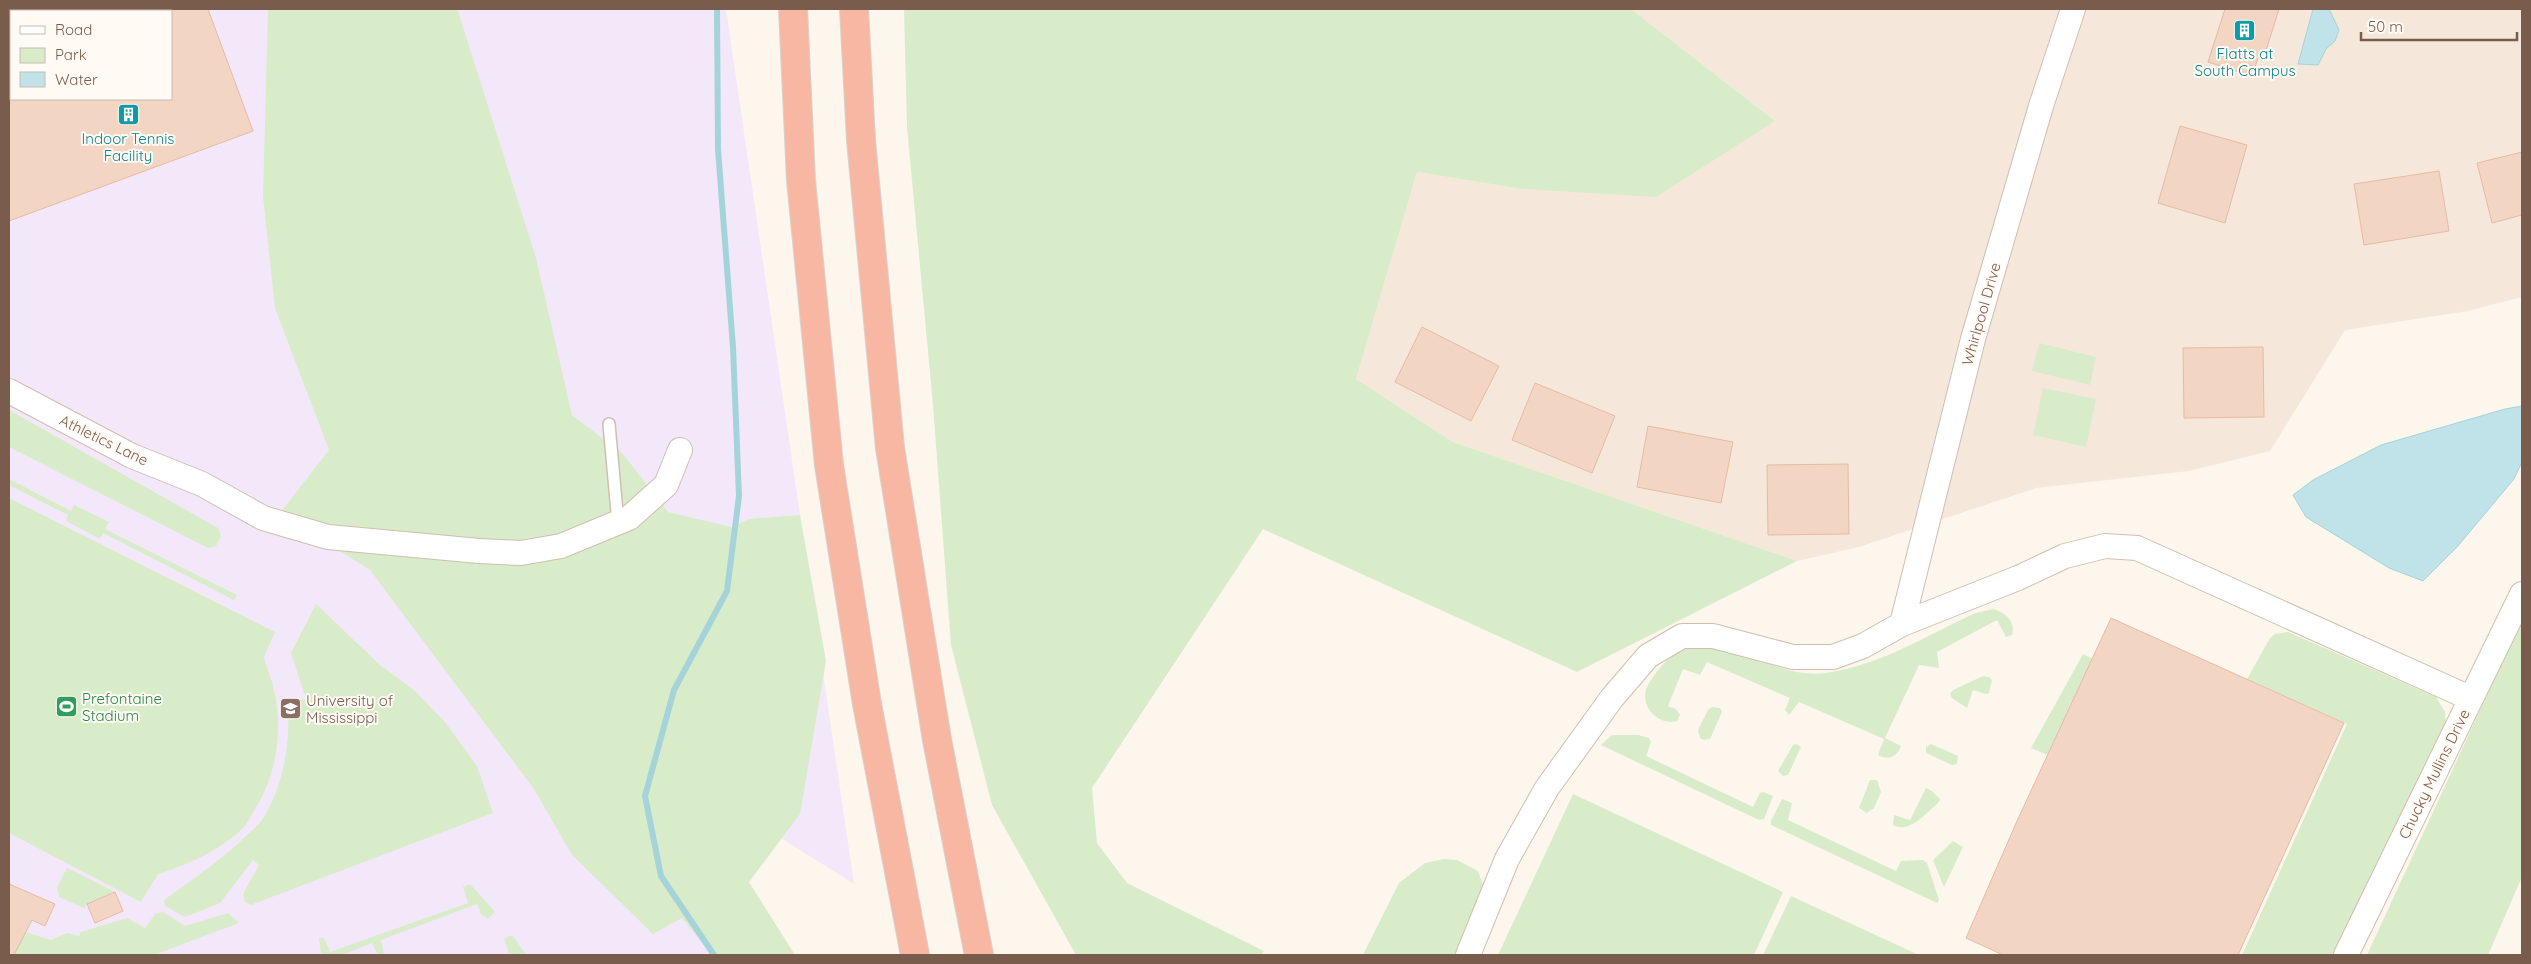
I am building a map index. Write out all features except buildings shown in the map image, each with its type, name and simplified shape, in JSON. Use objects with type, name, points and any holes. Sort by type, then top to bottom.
[{"type":"highway","points":[[793,9],[801,180],[829,465],[867,704],[915,955]]},
{"type":"highway","points":[[854,9],[861,140],[890,448],[937,740],[979,955]]},
{"type":"street","name":"Whirlpool Drive","points":[[1902,624],[1973,338],[2041,106],[2073,9]]},
{"type":"street","name":"Athletics Lane","points":[[9,391],[132,456],[202,484],[264,518],[328,536],[450,548],[521,553],[561,546],[618,523],[629,518],[666,485],[680,450]]},
{"type":"street","points":[[1468,955],[1507,859],[1547,788],[1612,698],[1648,656],[1682,636],[1713,636],[1793,657],[1833,657],[1863,646],[1902,624],[2018,578],[2065,556],[2105,546],[2136,548],[2470,698]]},
{"type":"street","name":"Chucky Mullins Drive","points":[[2346,955],[2522,594]]},
{"type":"lane","points":[[609,424],[618,523]]},
{"type":"shaded area","points":[[9,9],[726,9],[854,884],[668,767],[741,955],[9,955]]},
{"type":"shaded area","points":[[1631,9],[2522,9],[2522,297],[2468,311],[2345,330],[2270,451],[2189,471],[2036,488],[1859,547],[1797,561],[1453,442],[1356,379],[1417,172],[1522,189],[1775,121]]},
{"type":"green space","points":[[268,9],[455,9],[458,11],[536,258],[572,415],[623,454],[668,512],[731,527],[749,519],[800,515],[826,661],[800,814],[749,882],[795,955],[712,955],[682,918],[653,934],[572,855],[534,789],[370,570],[280,513],[329,450],[275,308],[263,196]]},
{"type":"green space","points":[[904,9],[1631,9],[1775,121],[1656,197],[1522,189],[1417,172],[1356,379],[1453,442],[1797,561],[1577,672],[1263,529],[1092,788],[1097,843],[1127,883],[1264,951],[1261,955],[1076,955],[992,805],[951,645],[933,405],[907,127]]},
{"type":"green space","points":[[2039,343],[2096,357],[2090,385],[2032,371]]},
{"type":"green space","points":[[2043,388],[2096,399],[2086,447],[2033,435]]},
{"type":"green space","points":[[9,410],[218,528],[221,536],[216,546],[208,548],[9,447]]},
{"type":"green space","points":[[9,479],[71,511],[74,505],[109,522],[105,529],[237,595],[234,600],[103,533],[100,539],[66,521],[68,515],[9,485]]},
{"type":"green space","points":[[9,498],[275,632],[264,657],[276,702],[278,735],[273,767],[262,797],[247,823],[232,838],[202,856],[158,874],[141,902],[9,833]]},
{"type":"green space","points":[[316,604],[380,665],[414,690],[445,722],[477,766],[493,813],[251,905],[245,902],[243,894],[259,865],[253,860],[220,903],[185,917],[165,906],[164,900],[208,869],[261,821],[277,790],[287,746],[288,702],[306,699],[291,653]]},
{"type":"green space","points":[[1993,609],[2002,612],[2011,621],[2012,635],[2006,637],[1997,620],[1937,652],[1939,668],[1919,665],[1885,738],[1901,746],[1895,755],[1889,758],[1878,755],[1884,739],[1799,702],[1789,715],[1785,710],[1790,698],[1707,662],[1700,675],[1683,669],[1668,706],[1676,709],[1680,715],[1677,721],[1669,722],[1655,716],[1650,711],[1645,698],[1649,683],[1670,658],[1690,646],[1711,644],[1732,649],[1776,666],[1800,672],[1825,673],[1844,670],[1883,657],[1976,613]]},
{"type":"green space","points":[[2522,619],[2522,877],[2488,955],[2367,955]]},
{"type":"green space","points":[[2288,632],[2436,697],[2445,712],[2446,725],[2335,955],[2242,955],[2347,724],[2247,679],[2270,638],[2275,634]]},
{"type":"green space","points":[[2083,654],[2093,659],[2048,755],[2031,748]]},
{"type":"green space","points":[[1983,676],[1989,677],[1992,680],[1989,693],[1986,694],[1973,690],[1967,708],[1952,698],[1950,694],[1953,690]]},
{"type":"green space","points":[[1712,707],[1720,708],[1722,712],[1710,739],[1704,740],[1700,738],[1698,730],[1708,710]]},
{"type":"green space","points":[[1612,735],[1638,735],[1649,738],[1651,742],[1646,756],[1753,807],[1760,793],[1763,792],[1773,796],[1764,819],[1759,820],[1601,745]]},
{"type":"green space","points":[[1796,744],[1801,747],[1788,775],[1783,776],[1778,771],[1793,745]]},
{"type":"green space","points":[[1931,744],[1958,756],[1957,764],[1952,765],[1926,753],[1926,747]]},
{"type":"green space","points":[[1870,780],[1877,780],[1881,792],[1874,808],[1867,813],[1859,808]]},
{"type":"green space","points":[[1926,788],[1940,799],[1938,803],[1912,825],[1899,827],[1893,825],[1894,815],[1910,820]]},
{"type":"green space","points":[[1573,794],[1783,892],[1754,955],[1498,955]]},
{"type":"green space","points":[[1782,799],[1792,803],[1788,820],[1896,871],[1901,861],[1923,860],[1927,863],[1939,900],[1937,903],[1771,825],[1771,821]]},
{"type":"green space","points":[[1953,841],[1963,847],[1944,887],[1933,860]]},
{"type":"green space","points":[[1444,859],[1457,860],[1478,871],[1485,890],[1455,955],[1363,955],[1399,883],[1425,863]]},
{"type":"green space","points":[[67,868],[115,892],[85,905],[86,909],[59,897],[57,888]]},
{"type":"green space","points":[[471,885],[495,912],[488,919],[481,914],[477,904],[381,940],[384,955],[378,955],[372,943],[342,955],[321,955],[319,938],[324,938],[330,952],[468,903],[463,887]]},
{"type":"green space","points":[[1791,896],[1919,955],[1763,955]]},
{"type":"green space","points":[[163,912],[185,926],[228,913],[239,923],[154,955],[14,955],[25,932],[51,940],[67,933],[79,936],[81,932],[127,918],[145,928],[155,914]]},
{"type":"green space","points":[[513,936],[526,955],[503,955],[509,953],[504,939]]},
{"type":"water","points":[[2313,9],[2329,9],[2339,30],[2335,41],[2326,49],[2318,65],[2298,64]]},
{"type":"water","points":[[2522,406],[2522,462],[2514,479],[2457,547],[2423,581],[2389,568],[2306,517],[2293,495],[2313,480],[2381,445],[2505,409]]},
{"type":"waterway","points":[[714,955],[661,876],[645,796],[674,690],[727,591],[739,496],[733,347],[718,149],[717,9]]},
{"type":"place","name":"Flatts at South Campus","points":[[2245,30]]},
{"type":"place","name":"Indoor Tennis Facility","points":[[128,115]]},
{"type":"place","name":"Prefontaine Stadium","points":[[66,707]]},
{"type":"place","name":"University of Mississippi","points":[[290,709]]}]
